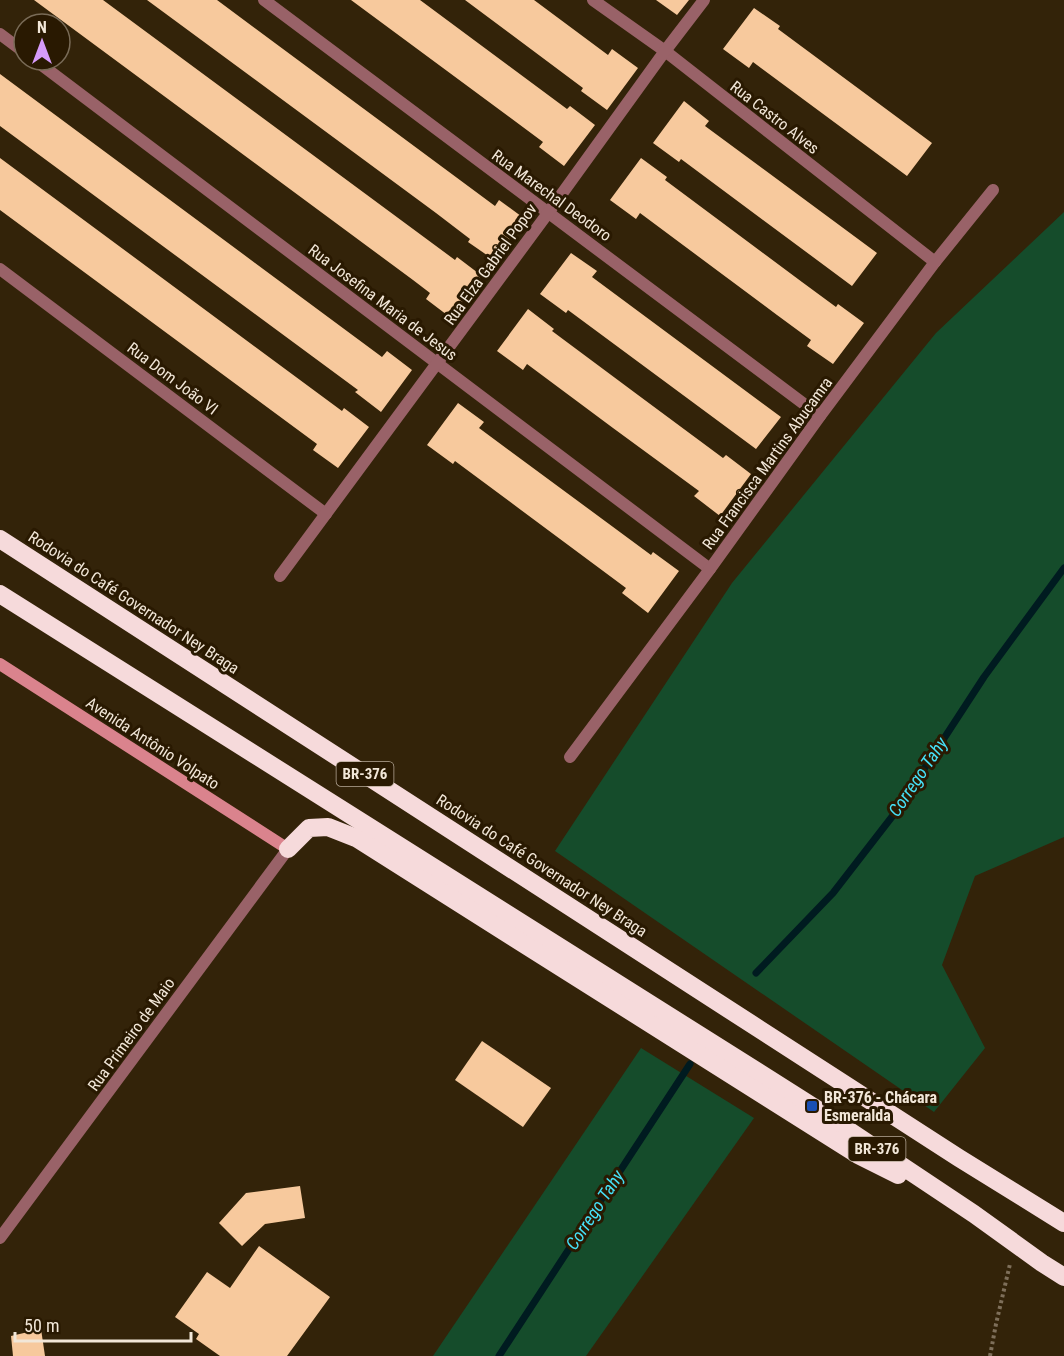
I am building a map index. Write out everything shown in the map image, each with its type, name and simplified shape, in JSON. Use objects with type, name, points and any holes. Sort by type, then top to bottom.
[{"type":"highway","name":"Rodovia do Café Governador Ney Braga","points":[[0,538],[939,1145],[1064,1223]]},
{"type":"highway","name":"BR-376","points":[[0,594],[812,1106],[1064,1276]]},
{"type":"highway","points":[[288,849],[309,828],[328,827],[356,838],[858,1155],[974,1214]]},
{"type":"street","name":"Rua Marechal Deodoro","points":[[264,0],[820,416]]},
{"type":"street","name":"Rua Castro Alves","points":[[593,0],[665,51],[935,262]]},
{"type":"street","name":"Rua Elza Gabriel Popov","points":[[280,576],[704,0]]},
{"type":"street","name":"Rua Josefina Maria de Jesus","points":[[51,72],[711,569]]},
{"type":"street","name":"Rua Francisca Martins Abucamra","points":[[570,758],[711,569],[820,416],[935,262],[993,190]]},
{"type":"street","name":"Rua Dom João VI","points":[[0,269],[326,514]]},
{"type":"street","name":"Avenida Antônio Volpato","points":[[0,664],[288,849]]},
{"type":"street","name":"Rua Primeiro de Maio","points":[[0,1238],[288,849]]},
{"type":"path","points":[[990,1356],[1015,1243]]},
{"type":"green space","points":[[1064,212],[1064,837],[975,876],[942,965],[985,1048],[934,1112],[555,851],[732,583],[936,333]]},
{"type":"green space","points":[[641,1048],[754,1118],[586,1356],[433,1356]]},
{"type":"building","points":[[34,0],[103,0],[455,260],[457,257],[482,276],[451,318],[426,299],[430,293],[72,28],[72,12],[50,12]]},
{"type":"building","points":[[147,0],[217,0],[495,206],[499,200],[525,219],[494,260],[468,242],[470,239],[436,213]]},
{"type":"building","points":[[351,0],[420,0],[567,109],[570,106],[595,125],[564,166],[539,147],[543,142]]},
{"type":"building","points":[[465,0],[534,0],[608,55],[612,49],[638,68],[607,110],[581,91],[583,88]]},
{"type":"building","points":[[656,0],[689,0],[677,15]]},
{"type":"building","points":[[754,8],[780,26],[778,29],[932,143],[907,176],[753,62],[749,68],[723,49]]},
{"type":"building","points":[[0,74],[382,357],[387,351],[412,370],[381,412],[355,392],[358,390],[0,126]]},
{"type":"building","points":[[684,101],[709,121],[705,126],[877,253],[852,286],[681,159],[679,162],[653,143]]},
{"type":"building","points":[[0,158],[342,411],[344,408],[369,427],[338,468],[313,450],[317,444],[0,210]]},
{"type":"building","points":[[641,158],[667,177],[665,180],[802,282],[836,307],[838,304],[864,323],[833,364],[807,346],[811,340],[640,213],[636,219],[610,200]]},
{"type":"building","points":[[571,253],[597,271],[592,277],[781,417],[756,449],[568,310],[566,313],[540,294]]},
{"type":"building","points":[[528,309],[554,329],[552,331],[723,458],[726,455],[751,474],[720,516],[694,496],[699,491],[527,364],[523,370],[497,351]]},
{"type":"building","points":[[458,403],[484,422],[479,428],[651,555],[653,552],[679,571],[648,613],[622,593],[626,588],[455,461],[453,464],[427,445]]},
{"type":"building","points":[[482,1041],[551,1088],[523,1127],[455,1080]]},
{"type":"building","points":[[300,1186],[305,1218],[265,1224],[242,1246],[219,1223],[246,1193]]},
{"type":"building","points":[[259,1246],[330,1297],[287,1356],[220,1356],[196,1339],[199,1334],[175,1317],[207,1272],[230,1288]]},
{"type":"building","points":[[41,1329],[45,1356],[13,1356],[11,1336]]},
{"type":"waterway","name":"Corrego Tahy","points":[[756,973],[833,893],[898,809],[984,677],[1064,568]]},
{"type":"waterway","name":"Corrego Tahy","points":[[499,1356],[690,1064]]},
{"type":"place","name":"BR-376 - Chácara Esmeralda","points":[[812,1106]]}]
